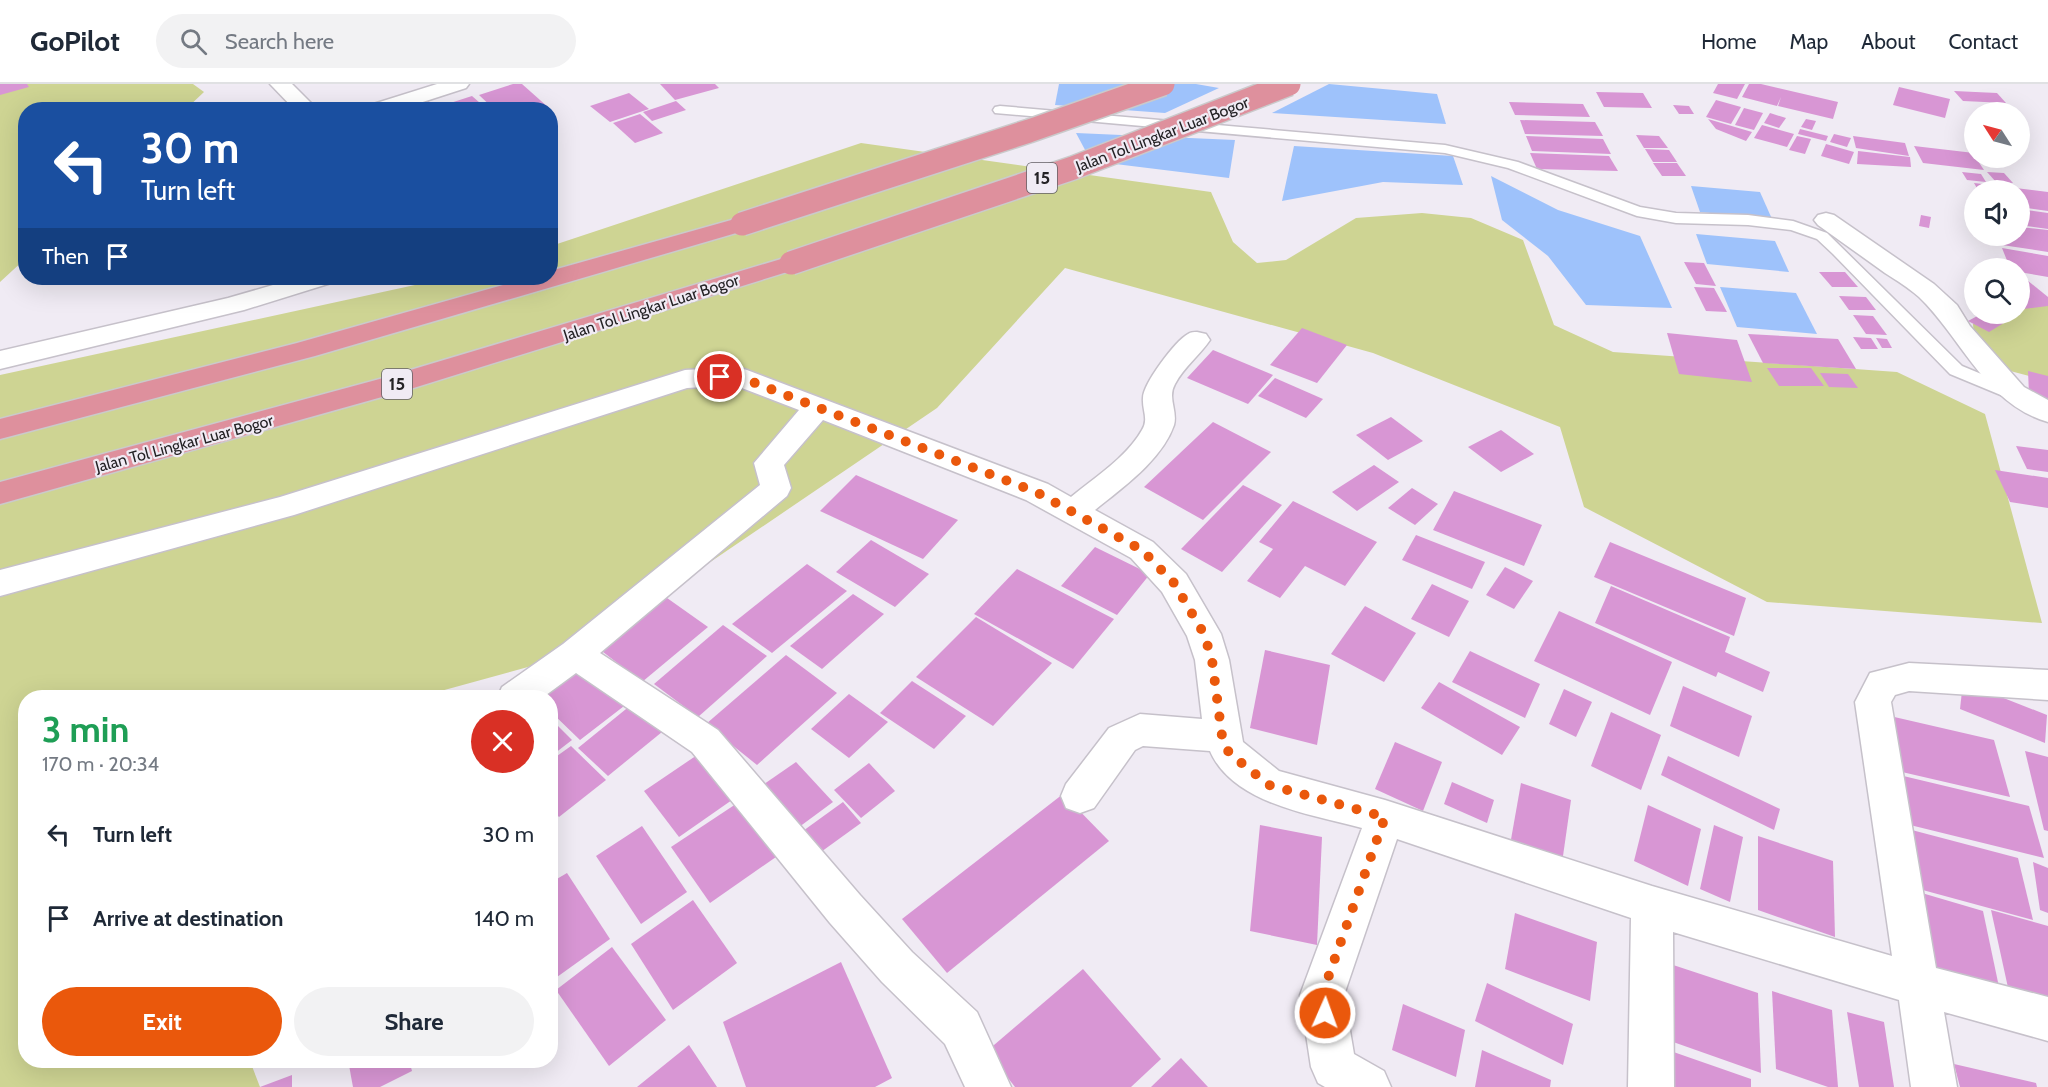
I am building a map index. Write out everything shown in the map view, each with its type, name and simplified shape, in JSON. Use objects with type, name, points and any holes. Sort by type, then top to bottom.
[{"type":"highway","points":[[558,277],[742,224],[1029,131],[1164,84]]},
{"type":"highway","name":"Jalan Tol Lingkar Luar Bogor","points":[[0,493],[366,393],[577,332],[1073,168],[1289,84]]},
{"type":"highway","points":[[0,429],[305,350],[530,285]]},
{"type":"street","points":[[280,84],[299,102]]},
{"type":"street","points":[[400,102],[459,84]]},
{"type":"street","points":[[1826,220],[1925,289],[1948,310],[1959,330],[2014,394],[2048,412]]},
{"type":"street","points":[[0,360],[235,304],[299,285]]},
{"type":"street","points":[[1072,512],[1111,479],[1154,435],[1161,422],[1156,398],[1158,387],[1197,340]]},
{"type":"street","points":[[0,583],[283,507],[685,379],[737,376],[1036,492],[1142,550],[1174,583],[1204,634],[1212,660],[1222,736],[1229,753],[1269,785],[1385,817],[1652,906],[1832,961],[2048,1019]]},
{"type":"street","points":[[525,690],[575,654],[776,488],[769,464],[819,407]]},
{"type":"street","points":[[575,654],[705,741],[845,909],[897,967],[961,1028],[988,1087]]},
{"type":"street","points":[[1934,1087],[1873,702],[1883,683],[1909,677],[2048,685]]},
{"type":"street","points":[[1080,796],[1122,740],[1140,730],[1222,736]]},
{"type":"street","points":[[1368,1087],[1334,1067],[1322,995],[1385,817]]},
{"type":"street","points":[[1651,1087],[1652,906]]},
{"type":"lane","points":[[1000,110],[1445,149],[1514,165],[1637,211],[1676,218],[1748,220],[1794,226],[1822,236],[1839,251],[1956,370],[2014,394]]},
{"type":"green space","points":[[0,84],[193,84],[204,92],[193,102],[18,102],[18,265],[0,282]]},
{"type":"green space","points":[[861,143],[1211,192],[1233,242],[1257,263],[1286,260],[1356,218],[1422,213],[1471,218],[1523,240],[1554,325],[1613,352],[1897,372],[1985,414],[2042,623],[1767,602],[1584,507],[1560,427],[1373,353],[1065,268],[937,408],[575,654],[444,690],[18,690],[18,1068],[253,1068],[260,1087],[0,1087],[0,375],[415,285],[558,285],[558,244]]},
{"type":"green space","points":[[2048,299],[2048,381],[1976,362],[1973,324],[2030,324],[2030,300]]},
{"type":"water","points":[[1059,84],[1196,84],[1219,88],[1165,113],[1055,105]]},
{"type":"water","points":[[1329,84],[1437,94],[1446,124],[1272,113]]},
{"type":"water","points":[[1076,133],[1235,140],[1229,178],[1091,161]]},
{"type":"water","points":[[1294,146],[1453,156],[1463,185],[1383,182],[1282,201]]},
{"type":"water","points":[[1491,176],[1558,210],[1640,236],[1672,308],[1586,305],[1548,256],[1502,220]]},
{"type":"water","points":[[1691,186],[1760,192],[1772,219],[1700,212]]},
{"type":"water","points":[[1696,234],[1775,241],[1789,272],[1707,264]]},
{"type":"water","points":[[1720,287],[1796,293],[1817,334],[1737,327]]},
{"type":"building","points":[[0,84],[27,84],[29,87],[0,95]]},
{"type":"building","points":[[513,84],[522,84],[542,102],[486,102],[479,95]]},
{"type":"building","points":[[660,84],[715,84],[719,88],[675,100]]},
{"type":"building","points":[[1718,84],[1745,84],[1737,99],[1713,93]]},
{"type":"building","points":[[1749,84],[1761,84],[1838,102],[1833,119],[1778,106],[1781,97],[1777,106],[1742,97]]},
{"type":"building","points":[[1899,87],[1950,99],[1945,118],[1893,105]]},
{"type":"building","points":[[1954,91],[1997,93],[2005,102],[1984,102],[1963,101]]},
{"type":"building","points":[[1596,92],[1643,93],[1652,108],[1604,107]]},
{"type":"building","points":[[629,93],[649,109],[610,122],[590,106]]},
{"type":"building","points":[[472,96],[479,102],[453,102]]},
{"type":"building","points":[[424,97],[429,102],[410,102]]},
{"type":"building","points":[[1716,100],[1741,107],[1731,124],[1706,117]]},
{"type":"building","points":[[676,101],[686,110],[652,121],[643,112]]},
{"type":"building","points":[[1509,102],[1583,104],[1590,117],[1515,115]]},
{"type":"building","points":[[1673,105],[1689,106],[1694,114],[1679,114]]},
{"type":"building","points":[[1744,108],[1763,113],[1754,130],[1735,125]]},
{"type":"building","points":[[1770,113],[1786,118],[1779,128],[1764,123]]},
{"type":"building","points":[[640,114],[663,133],[635,143],[613,123]]},
{"type":"building","points":[[1708,119],[1752,132],[1746,141],[1716,129]]},
{"type":"building","points":[[1806,119],[1816,121],[1812,130],[1801,127]]},
{"type":"building","points":[[1520,120],[1595,122],[1603,136],[1525,134]]},
{"type":"building","points":[[1762,125],[1794,134],[1787,147],[1754,138]]},
{"type":"building","points":[[1800,129],[1828,136],[1826,141],[1798,134]]},
{"type":"building","points":[[1834,134],[1851,138],[1847,147],[1830,142]]},
{"type":"building","points":[[1636,135],[1659,136],[1668,148],[1644,148]]},
{"type":"building","points":[[1526,136],[1603,139],[1611,154],[1532,151]]},
{"type":"building","points":[[1797,136],[1811,139],[1805,154],[1789,150]]},
{"type":"building","points":[[1853,136],[1905,143],[1909,156],[1856,148]]},
{"type":"building","points":[[1826,144],[1854,152],[1849,164],[1821,156]]},
{"type":"building","points":[[1914,146],[1964,152],[1964,168],[1923,163]]},
{"type":"building","points":[[1645,149],[1669,150],[1677,162],[1653,162]]},
{"type":"building","points":[[1858,151],[1910,157],[1911,167],[1857,164]]},
{"type":"building","points":[[1530,153],[1609,156],[1618,171],[1537,169]]},
{"type":"building","points":[[1653,163],[1677,163],[1686,176],[1662,176]]},
{"type":"building","points":[[1962,172],[1981,174],[1985,180],[1967,180]]},
{"type":"building","points":[[1987,172],[2004,173],[2010,180],[1994,180]]},
{"type":"building","points":[[2030,190],[2048,192],[2048,211],[2030,209]]},
{"type":"building","points":[[2030,211],[2048,213],[2048,229],[2030,227]]},
{"type":"building","points":[[1921,215],[1931,217],[1929,228],[1919,226]]},
{"type":"building","points":[[2030,228],[2048,230],[2048,252],[2009,246],[2030,246]]},
{"type":"building","points":[[2002,248],[2048,256],[2048,277],[2030,274],[2030,258],[2006,258]]},
{"type":"building","points":[[1684,262],[1704,263],[1716,286],[1696,284]]},
{"type":"building","points":[[1819,272],[1845,272],[1858,287],[1832,287]]},
{"type":"building","points":[[2030,282],[2048,297],[2048,306],[2030,308]]},
{"type":"building","points":[[1694,287],[1714,288],[1727,312],[1706,311]]},
{"type":"building","points":[[1839,296],[1866,297],[1876,310],[1849,310]]},
{"type":"building","points":[[1853,315],[1873,316],[1887,335],[1866,334]]},
{"type":"building","points":[[1974,324],[2002,324],[1989,332]]},
{"type":"building","points":[[1302,328],[1347,345],[1317,383],[1270,365]]},
{"type":"building","points":[[1667,333],[1737,340],[1752,382],[1679,374]]},
{"type":"building","points":[[1748,334],[1838,339],[1856,369],[1763,363]]},
{"type":"building","points":[[1853,337],[1871,338],[1878,349],[1861,349]]},
{"type":"building","points":[[1876,338],[1887,339],[1892,348],[1882,348]]},
{"type":"building","points":[[1213,350],[1273,375],[1248,404],[1187,378]]},
{"type":"building","points":[[1767,368],[1811,368],[1824,386],[1779,386]]},
{"type":"building","points":[[2028,371],[2048,376],[2048,399],[2029,394]]},
{"type":"building","points":[[1820,373],[1848,374],[1858,388],[1829,387]]},
{"type":"building","points":[[1275,378],[1323,399],[1306,418],[1258,396]]},
{"type":"building","points":[[1391,417],[1423,441],[1388,460],[1356,435]]},
{"type":"building","points":[[1213,422],[1271,452],[1203,520],[1144,487]]},
{"type":"building","points":[[1501,430],[1534,454],[1501,472],[1468,447]]},
{"type":"building","points":[[2016,446],[2048,450],[2048,472],[2027,469]]},
{"type":"building","points":[[1374,465],[1399,482],[1357,511],[1332,492]]},
{"type":"building","points":[[1995,470],[2048,478],[2048,508],[2010,502]]},
{"type":"building","points":[[856,475],[958,520],[923,559],[820,511]]},
{"type":"building","points":[[1243,485],[1282,505],[1222,572],[1181,549]]},
{"type":"building","points":[[1412,488],[1438,504],[1415,525],[1388,508]]},
{"type":"building","points":[[1454,491],[1542,525],[1524,566],[1433,530]]},
{"type":"building","points":[[1293,501],[1377,542],[1345,586],[1305,566],[1280,598],[1247,581],[1273,549],[1259,542]]},
{"type":"building","points":[[1416,535],[1485,562],[1472,589],[1402,560]]},
{"type":"building","points":[[871,540],[929,574],[895,607],[836,572]]},
{"type":"building","points":[[1610,542],[1746,598],[1734,636],[1594,577]]},
{"type":"building","points":[[1095,547],[1150,574],[1117,615],[1061,586]]},
{"type":"building","points":[[807,564],[847,591],[772,653],[732,624]]},
{"type":"building","points":[[1505,567],[1533,581],[1514,609],[1486,595]]},
{"type":"building","points":[[1017,569],[1114,619],[1073,669],[974,614]]},
{"type":"building","points":[[1432,584],[1469,601],[1449,637],[1411,619]]},
{"type":"building","points":[[1611,586],[1730,637],[1725,652],[1770,672],[1763,692],[1718,672],[1716,677],[1595,623]]},
{"type":"building","points":[[660,593],[708,627],[642,682],[594,645]]},
{"type":"building","points":[[853,594],[884,614],[822,669],[790,646]]},
{"type":"building","points":[[1365,606],[1416,633],[1384,682],[1331,654]]},
{"type":"building","points":[[1559,611],[1672,662],[1650,715],[1534,661]]},
{"type":"building","points":[[976,617],[1052,663],[993,726],[916,677]]},
{"type":"building","points":[[723,625],[767,656],[698,717],[654,684]]},
{"type":"building","points":[[1265,650],[1330,665],[1317,745],[1250,728]]},
{"type":"building","points":[[1470,651],[1540,684],[1525,718],[1452,682]]},
{"type":"building","points":[[786,655],[837,693],[757,765],[706,724]]},
{"type":"building","points":[[586,664],[628,703],[580,740],[558,719],[558,690],[551,690]]},
{"type":"building","points":[[912,681],[966,716],[934,749],[880,713]]},
{"type":"building","points":[[1439,682],[1520,727],[1502,755],[1421,708]]},
{"type":"building","points":[[1963,682],[2047,715],[2045,743],[1960,709]]},
{"type":"building","points":[[1683,686],[1752,716],[1739,757],[1670,726]]},
{"type":"building","points":[[1564,689],[1592,702],[1576,737],[1549,724]]},
{"type":"building","points":[[849,694],[888,722],[849,758],[811,729]]},
{"type":"building","points":[[631,705],[662,732],[608,776],[578,748]]},
{"type":"building","points":[[1611,712],[1661,735],[1641,790],[1591,766]]},
{"type":"building","points":[[1890,716],[1994,740],[2010,797],[1902,772]]},
{"type":"building","points":[[558,726],[572,740],[558,751]]},
{"type":"building","points":[[1395,742],[1442,762],[1423,811],[1375,789]]},
{"type":"building","points":[[571,746],[606,780],[559,817],[558,816],[558,755]]},
{"type":"building","points":[[706,749],[742,793],[679,837],[644,791]]},
{"type":"building","points":[[2025,751],[2048,757],[2048,831],[2044,830]]},
{"type":"building","points":[[1668,756],[1780,809],[1774,830],[1661,775]]},
{"type":"building","points":[[796,762],[833,802],[791,833],[754,791]]},
{"type":"building","points":[[869,763],[895,791],[861,818],[834,790]]},
{"type":"building","points":[[1895,774],[2029,806],[2044,858],[1906,824]]},
{"type":"building","points":[[1452,782],[1494,800],[1487,823],[1444,804]]},
{"type":"building","points":[[1521,783],[1571,800],[1562,863],[1510,845]]},
{"type":"building","points":[[1063,794],[1109,841],[947,973],[902,919]]},
{"type":"building","points":[[745,798],[786,850],[710,903],[671,847]]},
{"type":"building","points":[[843,802],[861,823],[814,857],[796,836]]},
{"type":"building","points":[[1648,805],[1701,829],[1688,886],[1634,861]]},
{"type":"building","points":[[1260,825],[1322,837],[1317,945],[1250,931]]},
{"type":"building","points":[[1714,825],[1743,837],[1730,902],[1700,889]]},
{"type":"building","points":[[642,826],[687,892],[641,924],[596,856]]},
{"type":"building","points":[[1908,829],[2018,858],[2033,920],[1919,889]]},
{"type":"building","points":[[1758,836],[1833,861],[1835,937],[1758,910]]},
{"type":"building","points":[[2033,862],[2048,868],[2048,913],[2040,910]]},
{"type":"building","points":[[567,873],[610,939],[558,976],[558,878]]},
{"type":"building","points":[[1915,891],[1983,911],[1999,987],[1926,965]]},
{"type":"building","points":[[693,900],[737,963],[673,1010],[631,944]]},
{"type":"building","points":[[1991,910],[2048,926],[2048,1017],[2012,1006]]},
{"type":"building","points":[[1515,913],[1597,942],[1590,1001],[1505,969]]},
{"type":"building","points":[[612,947],[666,1020],[609,1066],[558,993],[558,988]]},
{"type":"building","points":[[1661,961],[1758,993],[1761,1073],[1659,1037]]},
{"type":"building","points":[[841,962],[892,1078],[875,1087],[746,1087],[723,1022]]},
{"type":"building","points":[[1083,969],[1161,1059],[1131,1087],[1015,1087],[987,1051]]},
{"type":"building","points":[[1487,983],[1573,1024],[1563,1065],[1475,1021]]},
{"type":"building","points":[[1772,991],[1832,1010],[1838,1087],[1828,1087],[1776,1069]]},
{"type":"building","points":[[1403,1004],[1465,1030],[1456,1077],[1392,1050]]},
{"type":"building","points":[[1847,1012],[1884,1022],[1894,1087],[1859,1087]]},
{"type":"building","points":[[689,1045],[717,1087],[637,1087]]},
{"type":"building","points":[[1662,1048],[1751,1079],[1751,1087],[1656,1087]]},
{"type":"building","points":[[1482,1050],[1551,1080],[1550,1087],[1475,1087]]},
{"type":"building","points":[[1181,1058],[1208,1087],[1151,1087]]},
{"type":"building","points":[[1954,1064],[2036,1083],[2037,1087],[1960,1087]]},
{"type":"building","points":[[349,1068],[411,1068],[412,1071],[380,1087],[353,1087]]},
{"type":"building","points":[[292,1075],[292,1087],[260,1087]]},
{"type":"route","points":[[720,377],[737,376],[1036,492],[1142,550],[1174,583],[1204,634],[1212,660],[1222,736],[1229,753],[1246,769],[1269,785],[1385,817],[1322,995],[1325,1013]]}]
